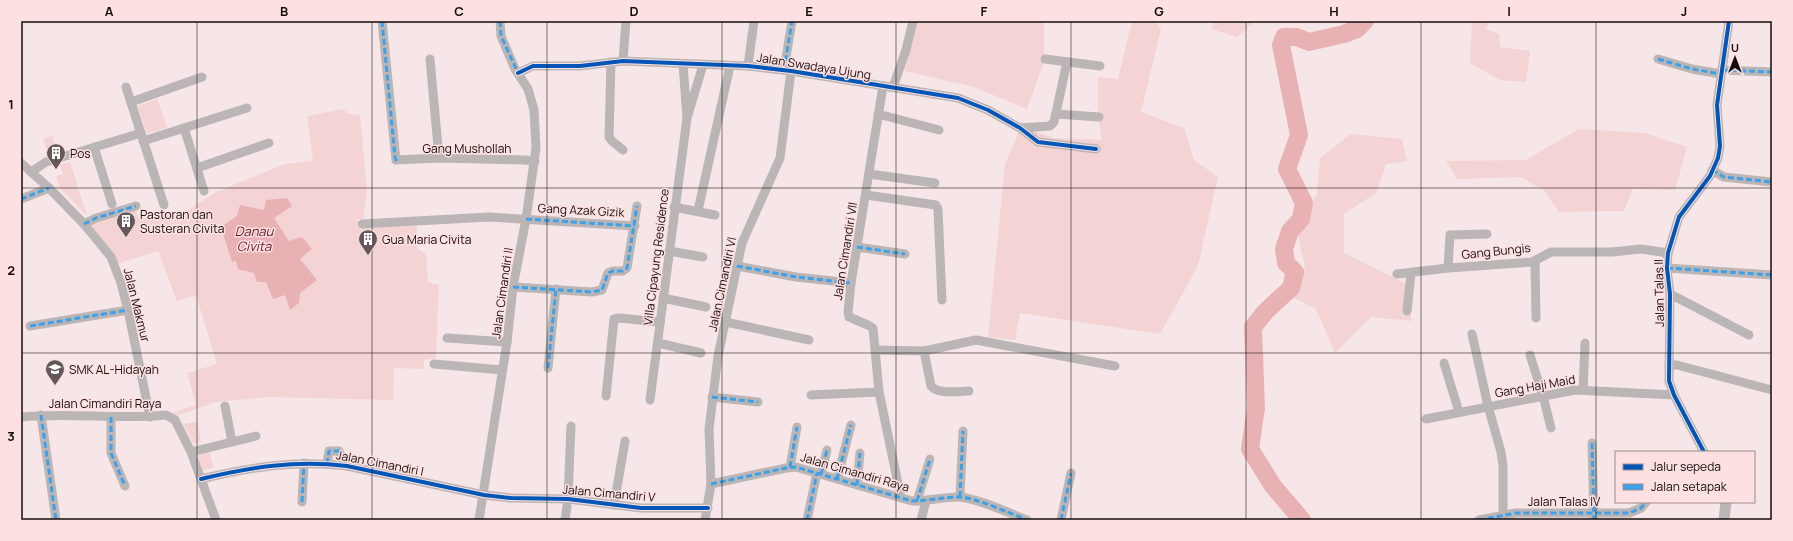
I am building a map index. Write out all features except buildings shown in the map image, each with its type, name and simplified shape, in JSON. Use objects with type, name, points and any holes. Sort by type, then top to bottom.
[{"type":"street","name":"Gang Mushollah","points":[[382,21],[396,160],[439,158],[535,161]]},
{"type":"street","points":[[500,21],[501,36],[518,73]]},
{"type":"street","points":[[623,60],[626,21]]},
{"type":"street","points":[[748,66],[754,21]]},
{"type":"street","name":"Jalan Cimandiri VI","points":[[712,484],[709,440],[712,397],[718,356],[742,242],[780,158],[792,21]]},
{"type":"street","points":[[893,87],[914,21]]},
{"type":"street","name":"Jalan Talas II","points":[[1703,451],[1674,395],[1669,381],[1670,294],[1667,268],[1668,253],[1679,217],[1703,186],[1720,151],[1717,105],[1729,21]]},
{"type":"street","points":[[430,59],[439,158]]},
{"type":"street","points":[[1045,59],[1100,66]]},
{"type":"street","points":[[1658,59],[1692,69],[1722,72],[1772,72]]},
{"type":"street","name":"Jalan Swadaya Ujung","points":[[518,73],[533,66],[580,66],[623,60],[748,66],[787,70],[958,98],[988,110],[1020,128],[1038,142],[1096,149]]},
{"type":"street","points":[[611,62],[610,137],[612,141],[623,150]]},
{"type":"street","points":[[1020,128],[1050,126],[1054,122],[1067,62]]},
{"type":"street","name":"Villa Cipayung Residence","points":[[683,64],[687,118]]},
{"type":"street","name":"Villa Cipayung Residence","points":[[650,400],[658,344],[662,298],[687,118],[703,65]]},
{"type":"street","points":[[700,206],[730,66]]},
{"type":"street","name":"Jalan Cimandiri II","points":[[478,520],[484,494],[507,342],[513,287],[535,161],[537,133],[534,110],[528,89],[518,73]]},
{"type":"street","points":[[131,102],[202,77]]},
{"type":"street","points":[[684,81],[697,83]]},
{"type":"street","name":"Jalan Cimandiri VII","points":[[883,86],[851,283],[848,312],[849,317],[868,324],[873,328],[876,350],[878,392],[901,498]]},
{"type":"street","points":[[126,87],[164,205]]},
{"type":"street","points":[[31,172],[46,162],[94,147],[184,128],[247,108]]},
{"type":"street","points":[[878,114],[939,130]]},
{"type":"street","points":[[1056,114],[1099,117]]},
{"type":"street","points":[[184,128],[204,191]]},
{"type":"street","points":[[197,168],[269,143]]},
{"type":"street","points":[[94,147],[112,204]]},
{"type":"street","name":"Jalan Makmur","points":[[21,163],[49,188],[84,224],[111,257],[121,282],[128,310],[150,417]]},
{"type":"street","points":[[1712,170],[1724,177],[1772,182]]},
{"type":"street","points":[[869,174],[935,183]]},
{"type":"street","points":[[21,199],[49,188]]},
{"type":"street","points":[[866,195],[936,205],[938,209],[942,300]]},
{"type":"street","points":[[84,224],[96,218],[136,206]]},
{"type":"street","points":[[513,287],[592,292],[602,290],[608,273],[613,271],[623,271],[627,268],[635,226],[637,206]]},
{"type":"street","points":[[674,207],[715,215]]},
{"type":"street","name":"Gang Azak Gizik","points":[[362,224],[478,217],[635,226]]},
{"type":"street","points":[[1448,268],[1450,235],[1488,234]]},
{"type":"street","points":[[857,247],[905,254]]},
{"type":"street","points":[[669,250],[703,257]]},
{"type":"street","name":"Gang Bungis","points":[[1397,274],[1535,261],[1551,252],[1612,252],[1641,250],[1668,253]]},
{"type":"street","points":[[1535,261],[1536,318]]},
{"type":"street","points":[[737,266],[796,277],[851,283]]},
{"type":"street","points":[[1667,268],[1772,275]]},
{"type":"street","points":[[1407,311],[1411,273]]},
{"type":"street","points":[[548,368],[556,289]]},
{"type":"street","points":[[1670,294],[1749,335]]},
{"type":"street","points":[[662,298],[706,307]]},
{"type":"street","points":[[30,326],[128,310]]},
{"type":"street","points":[[606,396],[614,319],[620,318],[660,322]]},
{"type":"street","points":[[726,322],[809,340]]},
{"type":"street","points":[[1472,334],[1488,406],[1501,452],[1503,466],[1503,515]]},
{"type":"street","points":[[447,338],[507,342]]},
{"type":"street","points":[[876,350],[924,351],[976,340],[1115,366]]},
{"type":"street","points":[[1583,390],[1585,343]]},
{"type":"street","points":[[658,344],[701,353]]},
{"type":"street","points":[[924,351],[931,386],[934,390],[969,391]]},
{"type":"street","points":[[1530,355],[1551,428]]},
{"type":"street","points":[[1444,363],[1459,412]]},
{"type":"street","points":[[434,364],[502,370]]},
{"type":"street","points":[[1669,365],[1677,365],[1772,390]]},
{"type":"street","name":"Gang Haji Maid","points":[[1426,419],[1488,406],[1583,390],[1674,395]]},
{"type":"street","points":[[811,395],[878,392]]},
{"type":"street","points":[[712,397],[758,402]]},
{"type":"street","points":[[225,406],[232,442]]},
{"type":"street","points":[[41,415],[56,520]]},
{"type":"street","name":"Jalan Cimandiri Raya","points":[[21,417],[41,415],[150,417],[166,415],[175,420],[191,452],[216,520]]},
{"type":"street","points":[[110,417],[111,452],[125,486]]},
{"type":"street","points":[[837,479],[851,425]]},
{"type":"street","points":[[565,520],[571,426]]},
{"type":"street","points":[[790,467],[797,427]]},
{"type":"street","points":[[960,497],[963,431]]},
{"type":"street","points":[[191,452],[256,436]]},
{"type":"street","points":[[614,505],[625,441]]},
{"type":"street","points":[[1592,442],[1594,516]]},
{"type":"street","points":[[807,520],[827,450]]},
{"type":"street","points":[[327,464],[329,451],[339,451],[347,466]]},
{"type":"street","points":[[857,485],[860,452]]},
{"type":"street","points":[[922,520],[921,501],[930,460]]},
{"type":"street","points":[[302,502],[304,463]]},
{"type":"street","name":"Jalan Cimandiri I","points":[[201,479],[263,466],[304,463],[327,464],[347,466],[484,494]]},
{"type":"street","name":"Jalan Cimandiri Raya","points":[[712,484],[790,467],[901,498],[921,501],[960,497],[1013,517],[1027,520]]},
{"type":"street","points":[[1061,520],[1071,473]]},
{"type":"street","points":[[706,520],[712,484]]},
{"type":"street","name":"Jalan Cimandiri V","points":[[484,494],[567,503],[641,508],[708,508]]},
{"type":"street","name":"Jalan Talas IV","points":[[1482,520],[1503,515],[1532,517],[1594,516],[1634,512],[1641,508],[1645,503]]},
{"type":"street","points":[[1724,520],[1726,503]]},
{"type":"shaded area","points":[[917,21],[1044,21],[1044,62],[1027,109],[974,87],[905,71]]},
{"type":"shaded area","points":[[1132,21],[1156,21],[1161,29],[1141,112],[1184,128],[1194,160],[1218,177],[1198,266],[1160,334],[1020,313],[1015,340],[988,337],[1005,164],[1021,127],[1054,138],[1102,140],[1098,116],[1098,77],[1118,79]]},
{"type":"shaded area","points":[[1214,21],[1256,21],[1237,37],[1211,29]]},
{"type":"shaded area","points":[[1472,21],[1489,21],[1486,29],[1499,34],[1500,47],[1530,51],[1526,82],[1500,80],[1470,63]]},
{"type":"shaded area","points":[[157,99],[167,127],[147,134],[138,106]]},
{"type":"shaded area","points":[[343,109],[349,114],[360,115],[367,192],[363,219],[357,219],[357,228],[417,226],[417,248],[426,254],[428,282],[439,285],[436,358],[424,360],[424,369],[394,368],[393,400],[269,397],[216,402],[173,417],[166,415],[196,405],[187,373],[217,364],[196,295],[177,301],[158,251],[117,264],[113,253],[88,222],[135,207],[139,220],[190,209],[216,192],[285,164],[313,161],[307,116]]},
{"type":"shaded area","points":[[1579,129],[1645,133],[1687,147],[1675,190],[1633,189],[1624,211],[1559,212],[1544,190],[1520,177],[1457,179],[1446,161],[1526,160]]},
{"type":"shaded area","points":[[1351,134],[1402,139],[1407,161],[1386,164],[1376,193],[1344,214],[1344,253],[1405,283],[1412,321],[1371,317],[1335,353],[1316,309],[1287,294],[1305,267],[1297,230],[1317,193],[1320,158]]},
{"type":"shaded area","points":[[52,136],[56,148],[47,151],[43,139]]},
{"type":"shaded area","points":[[70,162],[87,216],[60,188],[56,176],[63,174],[60,165]]},
{"type":"shaded area","points":[[197,422],[201,442],[193,443],[183,424]]},
{"type":"shaded area","points":[[209,448],[213,468],[203,470],[197,454]]},
{"type":"water","name":"Danau Civita","points":[[287,198],[292,206],[274,218],[289,241],[302,237],[312,249],[300,259],[317,280],[300,293],[299,303],[290,310],[285,295],[273,299],[266,282],[257,282],[254,273],[238,269],[236,261],[232,262],[221,227],[237,216],[240,205],[264,210],[266,200]]},
{"type":"waterway","points":[[1302,520],[1273,486],[1250,449],[1256,408],[1253,327],[1266,311],[1291,288],[1295,272],[1286,263],[1284,249],[1290,231],[1301,219],[1304,203],[1287,169],[1299,135],[1281,45],[1284,37],[1297,37],[1309,42],[1344,34],[1357,29],[1365,21]]},
{"type":"marked path","points":[[382,21],[395,157],[396,160],[400,161]]},
{"type":"marked path","points":[[500,21],[501,36],[518,73]]},
{"type":"marked path","points":[[784,70],[792,21]]},
{"type":"marked path","points":[[1658,59],[1692,69],[1721,74]]},
{"type":"marked path","points":[[1722,70],[1772,72]]},
{"type":"marked path","points":[[1712,170],[1724,177],[1772,182]]},
{"type":"marked path","points":[[21,199],[49,188]]},
{"type":"marked path","points":[[84,224],[96,218],[136,206]]},
{"type":"marked path","points":[[513,287],[592,292],[602,290],[608,273],[613,271],[623,271],[627,268],[637,206]]},
{"type":"marked path","points":[[526,219],[635,226]]},
{"type":"marked path","points":[[857,247],[905,254]]},
{"type":"marked path","points":[[737,266],[796,277],[851,283]]},
{"type":"marked path","points":[[1667,268],[1772,275]]},
{"type":"marked path","points":[[548,368],[556,289]]},
{"type":"marked path","points":[[30,326],[128,310]]},
{"type":"marked path","points":[[712,397],[758,402]]},
{"type":"marked path","points":[[41,415],[56,520]]},
{"type":"marked path","points":[[111,417],[111,453],[125,486]]},
{"type":"marked path","points":[[837,479],[851,425]]},
{"type":"marked path","points":[[790,467],[797,427]]},
{"type":"marked path","points":[[960,497],[963,431]]},
{"type":"marked path","points":[[1592,443],[1594,520]]},
{"type":"marked path","points":[[821,474],[827,450]]},
{"type":"marked path","points":[[327,464],[329,451],[339,451],[347,466]]},
{"type":"marked path","points":[[857,485],[860,453]]},
{"type":"marked path","points":[[917,501],[930,459]]},
{"type":"marked path","points":[[302,502],[304,463]]},
{"type":"marked path","points":[[711,484],[796,467],[912,501],[953,497],[975,500],[1027,520]]},
{"type":"marked path","points":[[807,520],[817,473]]},
{"type":"marked path","points":[[1061,520],[1071,473]]},
{"type":"marked path","points":[[1479,520],[1516,513],[1629,513],[1641,508],[1645,503]]},
{"type":"cycle path","points":[[1703,451],[1674,395],[1669,381],[1670,294],[1667,268],[1668,253],[1679,217],[1710,176],[1718,158],[1720,146],[1717,105],[1729,21]]},
{"type":"cycle path","points":[[518,73],[533,66],[580,66],[623,61],[748,66],[791,71],[958,98],[988,110],[1020,128],[1038,142],[1096,149]]},
{"type":"cycle path","points":[[201,479],[255,468],[291,464],[328,464],[347,466],[484,495],[511,498],[568,499],[641,508],[708,508]]},
{"type":"place","name":"Pos","points":[[56,170]]},
{"type":"place","name":"Pastoran dan Susteran Civita","points":[[126,238]]},
{"type":"place","name":"Gua Maria Civita","points":[[368,256]]},
{"type":"place","name":"SMK AL-Hidayah","points":[[55,386]]}]
